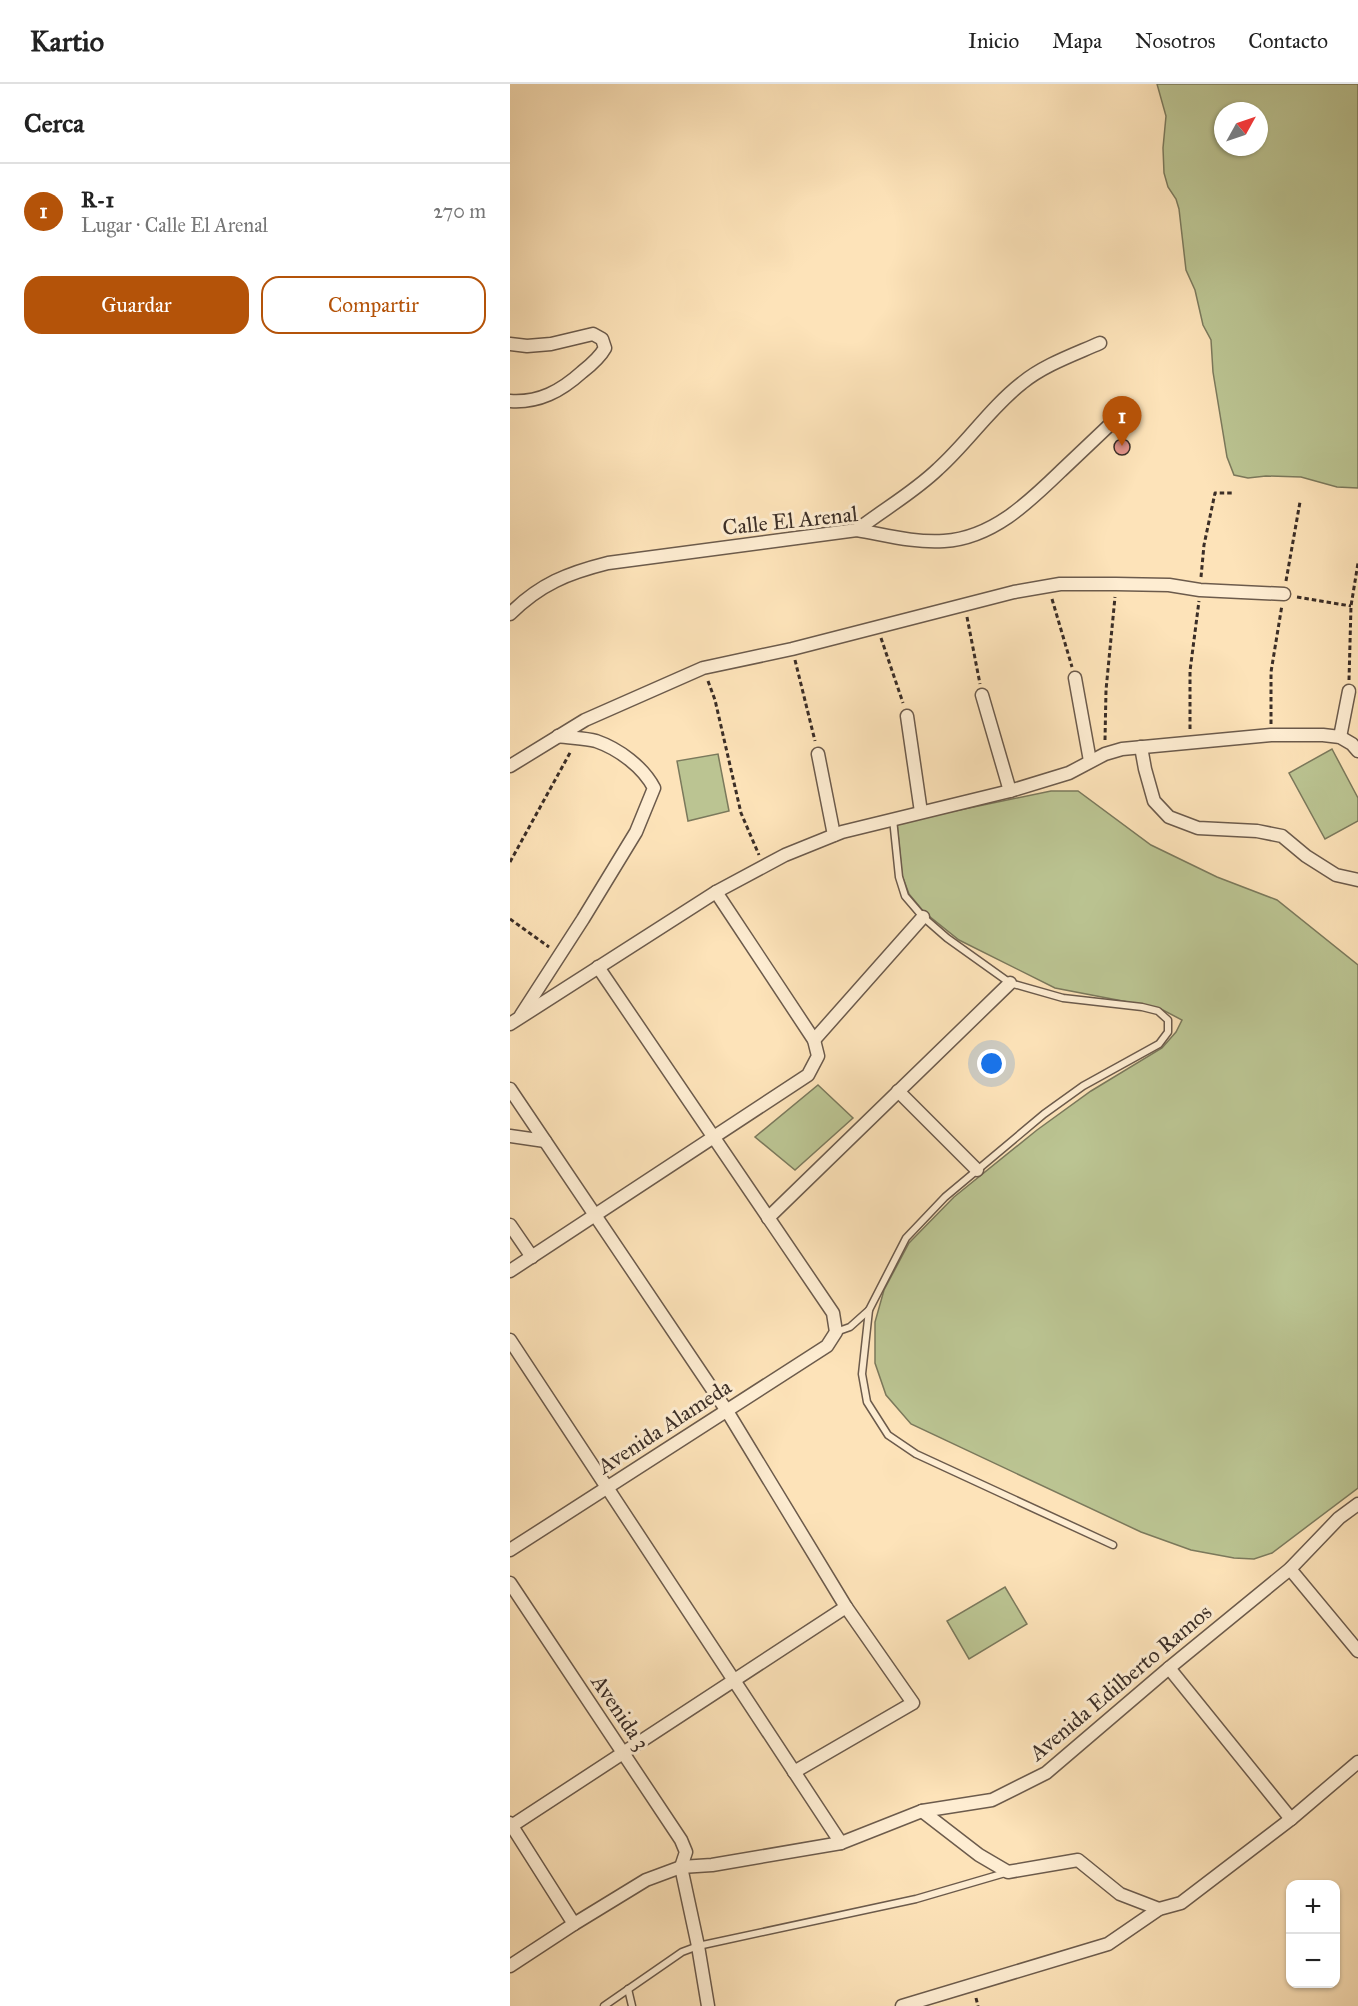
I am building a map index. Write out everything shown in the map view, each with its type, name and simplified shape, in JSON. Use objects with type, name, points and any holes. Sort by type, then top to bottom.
[{"type":"street","points":[[510,344],[527,346],[551,344],[593,333],[602,339],[605,348],[572,382],[552,394],[539,399],[510,401]]},
{"type":"street","points":[[857,530],[883,510],[904,498],[941,467],[1000,402],[1022,382],[1040,370],[1100,343]]},
{"type":"street","name":"Calle El Arenal","points":[[510,614],[525,599],[548,583],[573,572],[608,563],[857,530],[892,538],[945,541],[969,536],[993,527],[1022,507],[1118,417]]},
{"type":"street","points":[[510,766],[585,720],[703,668],[792,649],[1014,592],[1060,584],[1169,585],[1200,590],[1284,594]]},
{"type":"street","points":[[1075,678],[1090,761]]},
{"type":"street","points":[[1340,736],[1349,691]]},
{"type":"street","points":[[982,695],[1010,791]]},
{"type":"street","points":[[907,716],[921,812]]},
{"type":"street","points":[[514,1021],[716,892],[784,855],[834,835],[893,818],[1010,791],[1069,773],[1090,761],[1122,749],[1271,735],[1340,736],[1358,751]]},
{"type":"street","points":[[514,1021],[560,956],[636,832],[654,788],[648,776],[618,751],[595,741],[558,736]]},
{"type":"street","points":[[1141,747],[1144,770],[1154,801],[1169,817],[1198,828],[1257,831],[1282,836],[1306,856],[1336,875],[1358,880]]},
{"type":"street","points":[[818,754],[834,835]]},
{"type":"street","points":[[510,1272],[808,1075],[818,1056],[814,1040],[716,892]]},
{"type":"street","points":[[814,1040],[922,917]]},
{"type":"street","points":[[598,967],[833,1313],[837,1332]]},
{"type":"street","points":[[768,1218],[1010,983]]},
{"type":"street","points":[[510,1089],[727,1411],[846,1607],[913,1703],[794,1772]]},
{"type":"street","points":[[898,1091],[977,1170]]},
{"type":"street","points":[[510,1136],[545,1141]]},
{"type":"street","points":[[510,1225],[532,1257]]},
{"type":"street","name":"Avenida Alameda","points":[[510,1550],[827,1346],[837,1332]]},
{"type":"street","points":[[510,1340],[841,1843]]},
{"type":"street","name":"Avenida Edilberto Ramos","points":[[510,1966],[646,1881],[681,1867],[712,1865],[841,1843],[922,1811],[992,1800],[1046,1773],[1290,1569],[1339,1518],[1358,1504]]},
{"type":"street","points":[[1290,1569],[1358,1651]]},
{"type":"street","name":"Avenida 3","points":[[510,1583],[681,1840],[686,1852],[681,1867],[708,2006]]},
{"type":"street","points":[[574,1924],[511,1825],[846,1607]]},
{"type":"street","points":[[1169,1668],[1291,1819]]},
{"type":"street","points":[[902,2006],[1108,1944],[1159,1909],[1181,1903],[1291,1819],[1358,1762]]},
{"type":"street","points":[[922,1811],[979,1855],[1008,1872],[1078,1860],[1119,1894],[1159,1909]]},
{"type":"lane","points":[[837,1332],[850,1327],[869,1310],[906,1239],[945,1197],[1083,1086],[1159,1044],[1168,1032],[1168,1020],[1158,1011],[1063,998],[1010,983],[947,938],[922,917],[905,896],[899,877],[893,818]]},
{"type":"lane","points":[[869,1310],[862,1374],[867,1402],[888,1435],[916,1454],[1113,1545]]},
{"type":"lane","points":[[604,2006],[682,1952],[698,1946],[916,1899],[1008,1872]]},
{"type":"lane","points":[[628,1989],[632,2006]]},
{"type":"path","points":[[1190,743],[1190,671],[1204,545],[1215,493],[1234,493]]},
{"type":"path","points":[[1271,735],[1271,672],[1300,502]]},
{"type":"path","points":[[1349,691],[1351,606],[1358,562]]},
{"type":"path","points":[[1106,754],[1106,690],[1116,585]]},
{"type":"path","points":[[1048,586],[1075,678]]},
{"type":"path","points":[[1284,594],[1351,606]]},
{"type":"path","points":[[965,606],[982,695]]},
{"type":"path","points":[[877,628],[907,716]]},
{"type":"path","points":[[792,649],[818,754]]},
{"type":"path","points":[[703,668],[715,700],[741,813],[763,866]]},
{"type":"path","points":[[510,862],[512,854],[577,739]]},
{"type":"path","points":[[510,919],[560,956]]},
{"type":"green space","points":[[1157,84],[1358,84],[1358,488],[1337,487],[1301,477],[1248,478],[1234,475],[1227,457],[1213,372],[1211,340],[1203,325],[1195,290],[1186,270],[1179,209],[1164,173],[1163,148],[1166,116]]},
{"type":"green space","points":[[1332,749],[1358,798],[1358,821],[1325,839],[1289,773]]},
{"type":"green space","points":[[718,754],[729,811],[688,821],[677,761]]},
{"type":"green space","points":[[1051,791],[1078,791],[1151,845],[1217,877],[1277,900],[1358,965],[1358,1488],[1272,1553],[1254,1559],[1234,1558],[1191,1550],[1141,1532],[911,1424],[886,1395],[875,1363],[875,1322],[884,1290],[909,1243],[954,1197],[1037,1130],[1091,1091],[1162,1048],[1176,1032],[1182,1020],[1159,1008],[1055,988],[959,940],[924,912],[909,894],[902,875],[897,823]]},
{"type":"green space","points":[[818,1085],[853,1118],[795,1170],[755,1137]]},
{"type":"green space","points":[[1005,1587],[1027,1624],[969,1659],[947,1621]]},
{"type":"building","points":[[1119,439],[1125,439],[1130,447],[1128,453],[1119,455],[1114,450],[1114,444]]},
{"type":"place","name":"R-1","points":[[1122,446]]}]
